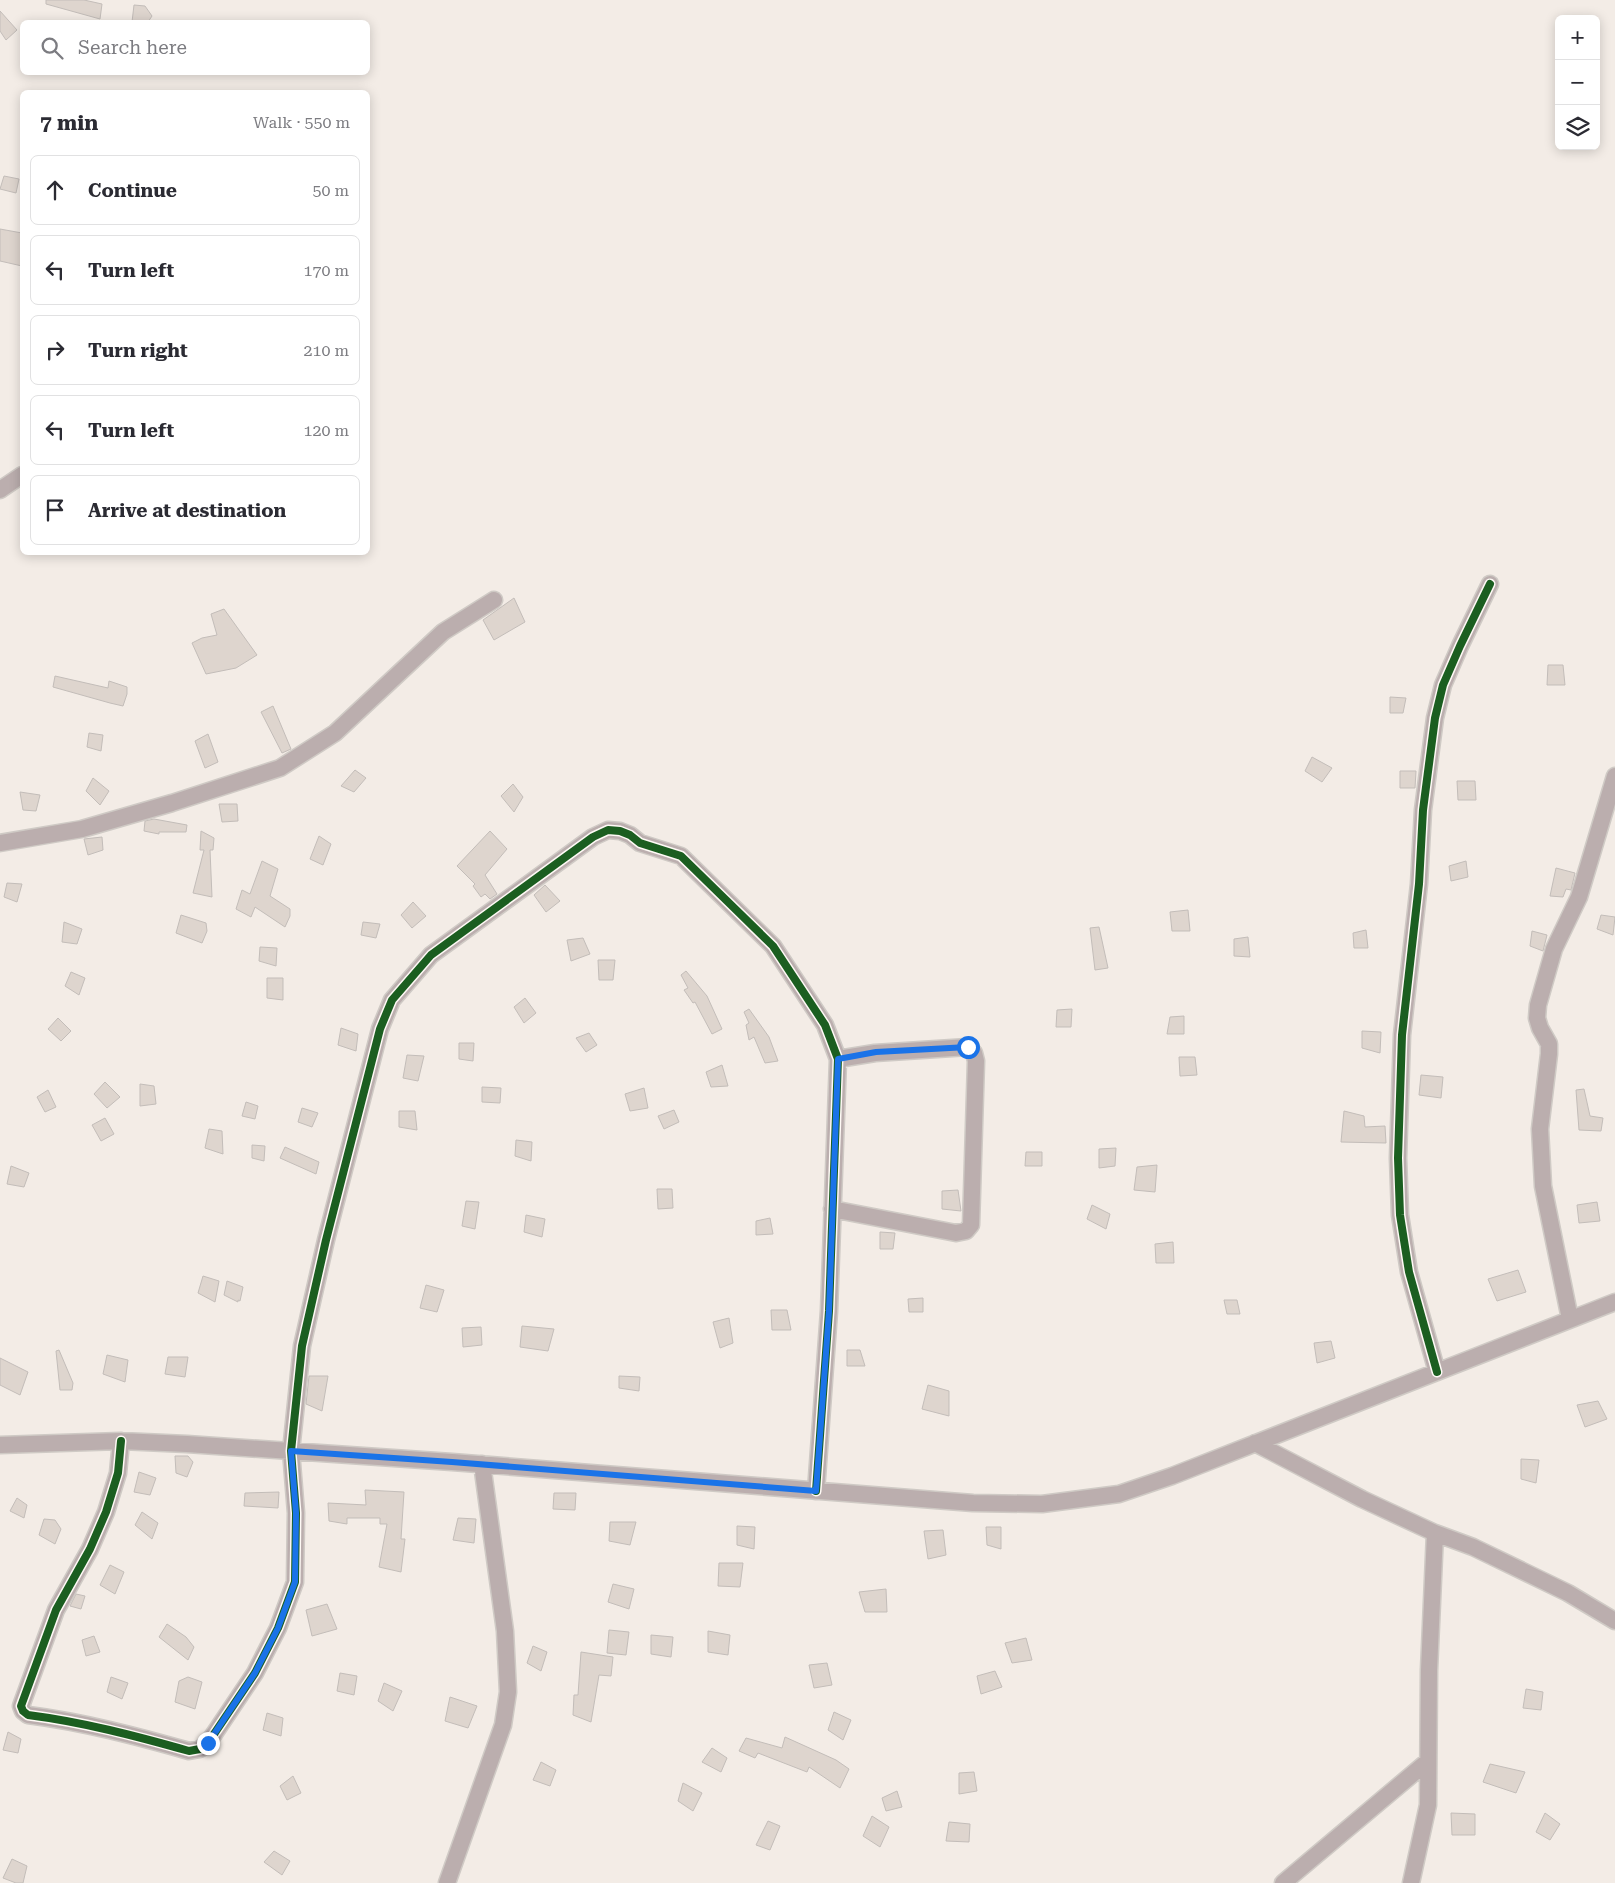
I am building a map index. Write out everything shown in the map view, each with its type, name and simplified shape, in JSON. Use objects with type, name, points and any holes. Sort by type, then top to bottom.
[{"type":"street","points":[[0,490],[20,476]]},
{"type":"street","points":[[1437,1372],[1409,1272],[1400,1215],[1398,1158],[1402,1035],[1419,884],[1423,810],[1435,718],[1443,685],[1490,584]]},
{"type":"street","points":[[0,843],[82,829],[172,803],[280,768],[335,733],[443,632],[494,600]]},
{"type":"street","points":[[1570,1319],[1543,1186],[1540,1129],[1550,1054],[1549,1044],[1537,1018],[1538,1005],[1554,949],[1579,897],[1615,776]]},
{"type":"street","points":[[121,1441],[118,1473],[106,1512],[90,1549],[56,1610],[22,1706],[23,1711],[28,1715],[63,1719],[108,1728],[190,1751],[200,1749],[208,1743],[255,1673],[278,1628],[295,1582],[296,1513],[291,1451],[302,1346],[326,1240],[380,1029],[392,1000],[431,955],[593,837],[608,830],[620,831],[630,835],[640,843],[681,856],[773,946],[825,1026],[838,1059],[829,1311],[816,1491]]},
{"type":"street","points":[[832,1209],[956,1233],[966,1231],[971,1225],[976,1061],[974,1052],[968,1047],[876,1052],[838,1059]]},
{"type":"street","points":[[0,1446],[121,1441],[482,1464],[973,1503],[1042,1504],[1119,1494],[1172,1476],[1615,1302]]},
{"type":"street","points":[[1255,1443],[1362,1499],[1435,1533],[1473,1547],[1550,1585],[1615,1622]]},
{"type":"street","points":[[446,1883],[502,1725],[508,1692],[505,1631],[482,1464]]},
{"type":"street","points":[[1411,1883],[1428,1805],[1429,1670],[1435,1533]]},
{"type":"street","points":[[1283,1883],[1428,1761]]},
{"type":"building","points":[[46,0],[84,0],[102,4],[100,19],[46,4]]},
{"type":"building","points":[[134,5],[145,6],[152,16],[149,20],[132,20]]},
{"type":"building","points":[[0,11],[17,30],[6,40],[0,31]]},
{"type":"building","points":[[4,176],[19,179],[16,193],[0,189]]},
{"type":"building","points":[[0,229],[20,233],[20,266],[0,261]]},
{"type":"building","points":[[514,598],[525,622],[494,640],[483,620]]},
{"type":"building","points":[[224,609],[257,655],[236,668],[206,674],[192,643],[202,638],[217,635],[211,614]]},
{"type":"building","points":[[1548,665],[1563,665],[1565,685],[1547,685]]},
{"type":"building","points":[[55,676],[108,688],[109,681],[127,687],[123,706],[53,687]]},
{"type":"building","points":[[1390,697],[1406,698],[1403,713],[1390,713]]},
{"type":"building","points":[[273,706],[291,749],[282,753],[261,712]]},
{"type":"building","points":[[89,733],[103,735],[101,751],[87,747]]},
{"type":"building","points":[[208,734],[218,762],[205,768],[195,741]]},
{"type":"building","points":[[1312,757],[1332,768],[1322,782],[1305,771]]},
{"type":"building","points":[[355,770],[366,778],[354,792],[341,786]]},
{"type":"building","points":[[1400,771],[1416,771],[1415,788],[1400,788]]},
{"type":"building","points":[[93,778],[109,791],[100,805],[86,791]]},
{"type":"building","points":[[1457,781],[1475,781],[1476,800],[1458,800]]},
{"type":"building","points":[[513,784],[523,797],[514,812],[501,796]]},
{"type":"building","points":[[20,792],[40,795],[36,811],[23,810]]},
{"type":"building","points":[[219,804],[237,804],[238,821],[222,822]]},
{"type":"building","points":[[154,819],[187,825],[186,832],[159,832],[159,834],[144,831],[145,821]]},
{"type":"building","points":[[201,831],[214,838],[213,850],[210,850],[212,897],[193,893],[204,850],[200,850]]},
{"type":"building","points":[[490,831],[507,849],[485,875],[497,894],[490,899],[485,894],[481,897],[473,886],[475,884],[457,866]]},
{"type":"building","points":[[319,836],[331,844],[323,865],[310,859]]},
{"type":"building","points":[[102,837],[103,850],[88,855],[84,839]]},
{"type":"building","points":[[262,861],[278,869],[270,896],[290,909],[290,916],[285,927],[255,907],[251,917],[236,909],[242,890],[250,894]]},
{"type":"building","points":[[1466,861],[1468,877],[1451,881],[1449,866]]},
{"type":"building","points":[[1556,868],[1575,873],[1571,890],[1566,889],[1563,897],[1550,896]]},
{"type":"building","points":[[7,883],[22,884],[17,902],[4,897]]},
{"type":"building","points":[[545,885],[560,901],[546,912],[534,895]]},
{"type":"building","points":[[413,902],[426,916],[412,928],[401,915]]},
{"type":"building","points":[[1188,910],[1190,931],[1172,931],[1170,912]]},
{"type":"building","points":[[181,915],[206,923],[207,931],[202,943],[176,933]]},
{"type":"building","points":[[1601,915],[1615,917],[1613,935],[1597,929]]},
{"type":"building","points":[[64,922],[82,929],[77,944],[62,942]]},
{"type":"building","points":[[363,922],[380,924],[376,938],[361,935]]},
{"type":"building","points":[[1099,927],[1108,968],[1095,970],[1090,928]]},
{"type":"building","points":[[1366,930],[1368,948],[1354,948],[1353,933]]},
{"type":"building","points":[[1532,931],[1547,935],[1543,951],[1530,946]]},
{"type":"building","points":[[1248,937],[1250,957],[1234,956],[1234,939]]},
{"type":"building","points":[[583,938],[590,954],[571,961],[567,940]]},
{"type":"building","points":[[260,947],[277,948],[276,966],[259,961]]},
{"type":"building","points":[[598,960],[615,960],[613,980],[599,980]]},
{"type":"building","points":[[686,971],[707,996],[722,1029],[712,1034],[695,1002],[693,1003],[684,990],[688,988],[681,975]]},
{"type":"building","points":[[71,972],[85,978],[79,995],[65,986]]},
{"type":"building","points":[[267,978],[283,978],[283,1000],[267,998]]},
{"type":"building","points":[[525,998],[536,1013],[524,1023],[514,1007]]},
{"type":"building","points":[[749,1009],[769,1037],[778,1061],[765,1063],[754,1037],[749,1040],[746,1025],[749,1023],[744,1012]]},
{"type":"building","points":[[1072,1009],[1071,1027],[1056,1027],[1057,1010]]},
{"type":"building","points":[[1184,1016],[1184,1034],[1167,1034],[1170,1017]]},
{"type":"building","points":[[58,1018],[71,1031],[61,1041],[48,1029]]},
{"type":"building","points":[[341,1028],[358,1034],[356,1051],[338,1045]]},
{"type":"building","points":[[1362,1031],[1381,1032],[1380,1053],[1362,1048]]},
{"type":"building","points":[[589,1033],[597,1045],[586,1052],[576,1038]]},
{"type":"building","points":[[459,1043],[474,1043],[473,1061],[459,1059]]},
{"type":"building","points":[[407,1055],[424,1056],[418,1081],[403,1078]]},
{"type":"building","points":[[1179,1057],[1195,1057],[1197,1075],[1180,1076]]},
{"type":"building","points":[[722,1065],[728,1086],[711,1087],[706,1072]]},
{"type":"building","points":[[1421,1075],[1443,1077],[1441,1098],[1419,1095]]},
{"type":"building","points":[[105,1082],[120,1097],[107,1108],[94,1094]]},
{"type":"building","points":[[140,1084],[154,1086],[156,1104],[140,1106]]},
{"type":"building","points":[[482,1087],[501,1088],[500,1103],[482,1102]]},
{"type":"building","points":[[644,1088],[648,1108],[630,1111],[625,1094]]},
{"type":"building","points":[[1584,1089],[1590,1116],[1603,1118],[1601,1131],[1579,1130],[1576,1090]]},
{"type":"building","points":[[48,1090],[56,1107],[45,1112],[37,1097]]},
{"type":"building","points":[[246,1102],[258,1106],[255,1119],[242,1116]]},
{"type":"building","points":[[302,1108],[318,1113],[312,1127],[298,1122]]},
{"type":"building","points":[[674,1110],[679,1122],[664,1129],[658,1116]]},
{"type":"building","points":[[399,1111],[415,1111],[417,1130],[399,1127]]},
{"type":"building","points":[[1344,1111],[1364,1116],[1365,1127],[1385,1126],[1386,1143],[1341,1142]]},
{"type":"building","points":[[105,1118],[114,1134],[101,1141],[92,1125]]},
{"type":"building","points":[[209,1129],[222,1131],[223,1154],[205,1148]]},
{"type":"building","points":[[516,1140],[532,1142],[531,1161],[515,1156]]},
{"type":"building","points":[[252,1145],[265,1146],[264,1161],[252,1158]]},
{"type":"building","points":[[285,1147],[319,1162],[316,1174],[280,1158]]},
{"type":"building","points":[[1116,1148],[1115,1166],[1099,1168],[1099,1149]]},
{"type":"building","points":[[1026,1152],[1042,1152],[1042,1166],[1025,1166]]},
{"type":"building","points":[[1157,1165],[1155,1192],[1134,1190],[1137,1167]]},
{"type":"building","points":[[11,1166],[29,1173],[24,1187],[7,1184]]},
{"type":"building","points":[[657,1189],[672,1189],[673,1208],[658,1209]]},
{"type":"building","points":[[958,1190],[961,1211],[942,1209],[942,1191]]},
{"type":"building","points":[[466,1201],[479,1202],[475,1229],[462,1226]]},
{"type":"building","points":[[1597,1202],[1600,1221],[1579,1223],[1577,1205]]},
{"type":"building","points":[[1092,1205],[1110,1214],[1106,1229],[1087,1219]]},
{"type":"building","points":[[526,1215],[545,1219],[542,1237],[524,1232]]},
{"type":"building","points":[[770,1218],[773,1234],[756,1235],[756,1221]]},
{"type":"building","points":[[880,1232],[895,1233],[893,1249],[880,1249]]},
{"type":"building","points":[[1173,1242],[1174,1263],[1156,1263],[1155,1244]]},
{"type":"building","points":[[1518,1270],[1526,1292],[1497,1301],[1488,1279]]},
{"type":"building","points":[[203,1276],[219,1281],[215,1302],[198,1293]]},
{"type":"building","points":[[227,1281],[243,1287],[240,1301],[238,1300],[238,1302],[224,1295]]},
{"type":"building","points":[[426,1285],[444,1290],[437,1312],[420,1308]]},
{"type":"building","points":[[923,1298],[923,1312],[909,1312],[908,1299]]},
{"type":"building","points":[[1224,1300],[1237,1300],[1240,1314],[1227,1314]]},
{"type":"building","points":[[771,1310],[787,1310],[791,1330],[772,1330]]},
{"type":"building","points":[[729,1318],[733,1343],[720,1348],[713,1322]]},
{"type":"building","points":[[522,1326],[554,1329],[548,1351],[520,1347]]},
{"type":"building","points":[[481,1327],[482,1345],[463,1347],[462,1328]]},
{"type":"building","points":[[1331,1341],[1335,1358],[1317,1363],[1314,1343]]},
{"type":"building","points":[[59,1350],[73,1383],[72,1390],[60,1390],[56,1351]]},
{"type":"building","points":[[847,1350],[860,1350],[865,1366],[847,1366]]},
{"type":"building","points":[[107,1355],[128,1360],[125,1382],[103,1374]]},
{"type":"building","points":[[168,1357],[188,1357],[185,1377],[165,1374]]},
{"type":"building","points":[[0,1358],[28,1372],[20,1395],[0,1385]]},
{"type":"building","points":[[309,1376],[328,1376],[322,1411],[306,1404]]},
{"type":"building","points":[[619,1376],[640,1377],[639,1391],[619,1388]]},
{"type":"building","points":[[928,1385],[949,1391],[949,1416],[922,1409]]},
{"type":"building","points":[[1598,1401],[1607,1419],[1585,1427],[1577,1405]]},
{"type":"building","points":[[175,1456],[188,1456],[193,1462],[187,1477],[176,1473]]},
{"type":"building","points":[[1521,1459],[1539,1460],[1536,1483],[1521,1479]]},
{"type":"building","points":[[139,1472],[156,1478],[150,1495],[134,1492]]},
{"type":"building","points":[[365,1490],[404,1492],[401,1539],[405,1539],[401,1572],[379,1567],[387,1524],[380,1524],[380,1518],[347,1518],[347,1524],[329,1521],[328,1503],[366,1505]]},
{"type":"building","points":[[279,1492],[278,1508],[244,1506],[245,1493]]},
{"type":"building","points":[[554,1493],[576,1493],[575,1510],[553,1509]]},
{"type":"building","points":[[17,1498],[27,1505],[24,1518],[10,1511]]},
{"type":"building","points":[[142,1512],[158,1523],[152,1539],[135,1525]]},
{"type":"building","points":[[458,1518],[476,1519],[474,1543],[453,1540]]},
{"type":"building","points":[[44,1519],[55,1520],[61,1529],[55,1544],[39,1535]]},
{"type":"building","points":[[610,1522],[636,1522],[630,1545],[609,1541]]},
{"type":"building","points":[[737,1526],[755,1527],[754,1549],[737,1545]]},
{"type":"building","points":[[986,1527],[1001,1527],[1001,1549],[987,1545]]},
{"type":"building","points":[[943,1530],[946,1555],[928,1559],[924,1531]]},
{"type":"building","points":[[719,1563],[743,1563],[740,1587],[718,1586]]},
{"type":"building","points":[[110,1565],[124,1572],[115,1594],[100,1585]]},
{"type":"building","points":[[613,1584],[634,1589],[629,1609],[608,1602]]},
{"type":"building","points":[[886,1589],[887,1612],[865,1612],[859,1592]]},
{"type":"building","points":[[76,1594],[85,1596],[81,1609],[70,1606]]},
{"type":"building","points":[[327,1604],[337,1629],[312,1636],[306,1610]]},
{"type":"building","points":[[167,1624],[186,1637],[194,1647],[188,1660],[159,1637]]},
{"type":"building","points":[[609,1630],[629,1632],[626,1655],[607,1653]]},
{"type":"building","points":[[708,1631],[730,1635],[728,1655],[708,1652]]},
{"type":"building","points":[[651,1635],[673,1637],[671,1657],[651,1654]]},
{"type":"building","points":[[94,1636],[100,1652],[86,1656],[82,1640]]},
{"type":"building","points":[[1026,1638],[1032,1660],[1012,1663],[1005,1643]]},
{"type":"building","points":[[533,1646],[547,1652],[541,1671],[527,1663]]},
{"type":"building","points":[[581,1652],[613,1657],[611,1676],[599,1675],[591,1722],[573,1715],[574,1695],[578,1695]]},
{"type":"building","points":[[827,1663],[832,1685],[814,1688],[809,1665]]},
{"type":"building","points":[[995,1671],[1002,1687],[981,1694],[977,1676]]},
{"type":"building","points":[[340,1673],[357,1676],[354,1695],[337,1691]]},
{"type":"building","points":[[111,1677],[128,1683],[122,1699],[107,1692]]},
{"type":"building","points":[[188,1677],[202,1682],[195,1709],[175,1702],[179,1681]]},
{"type":"building","points":[[384,1683],[402,1691],[393,1711],[378,1701]]},
{"type":"building","points":[[1526,1689],[1543,1692],[1541,1710],[1523,1708]]},
{"type":"building","points":[[450,1697],[477,1706],[468,1728],[445,1721]]},
{"type":"building","points":[[834,1712],[851,1720],[843,1740],[828,1730]]},
{"type":"building","points":[[267,1713],[283,1718],[281,1736],[263,1730]]},
{"type":"building","points":[[8,1732],[21,1739],[18,1753],[3,1750]]},
{"type":"building","points":[[785,1737],[836,1760],[849,1769],[840,1788],[809,1767],[807,1772],[758,1753],[755,1758],[739,1751],[746,1738],[782,1748]]},
{"type":"building","points":[[712,1748],[727,1758],[721,1772],[702,1762]]},
{"type":"building","points":[[541,1762],[556,1770],[550,1786],[533,1780]]},
{"type":"building","points":[[1490,1764],[1525,1772],[1516,1793],[1483,1782]]},
{"type":"building","points":[[974,1772],[977,1791],[959,1794],[959,1773]]},
{"type":"building","points":[[293,1776],[301,1793],[287,1800],[280,1786]]},
{"type":"building","points":[[683,1783],[702,1793],[693,1811],[678,1801]]},
{"type":"building","points":[[897,1791],[902,1807],[886,1811],[882,1798]]},
{"type":"building","points":[[1451,1813],[1475,1814],[1475,1835],[1452,1835]]},
{"type":"building","points":[[1545,1813],[1560,1824],[1550,1840],[1536,1832]]},
{"type":"building","points":[[872,1816],[889,1827],[880,1847],[863,1836]]},
{"type":"building","points":[[768,1821],[780,1826],[770,1850],[756,1845]]},
{"type":"building","points":[[949,1822],[970,1824],[969,1842],[946,1841]]},
{"type":"building","points":[[274,1851],[290,1861],[282,1875],[264,1862]]},
{"type":"building","points":[[12,1859],[27,1866],[23,1883],[16,1883],[3,1878]]},
{"type":"cycle path","points":[[1437,1372],[1409,1272],[1400,1215],[1398,1158],[1402,1035],[1419,884],[1423,810],[1435,718],[1443,685],[1490,584]]},
{"type":"cycle path","points":[[121,1441],[118,1473],[106,1512],[90,1549],[56,1610],[21,1706],[28,1715],[69,1721],[189,1751],[200,1749],[208,1743],[255,1673],[278,1628],[295,1582],[296,1513],[291,1451],[302,1346],[326,1240],[380,1029],[392,1000],[431,955],[593,837],[608,830],[620,831],[630,835],[640,843],[681,856],[773,946],[825,1025],[838,1059],[829,1311],[816,1491]]},
{"type":"route","points":[[208,1743],[255,1673],[278,1628],[295,1582],[296,1513],[291,1451],[816,1491],[829,1311],[838,1059],[876,1052],[968,1047]]}]
